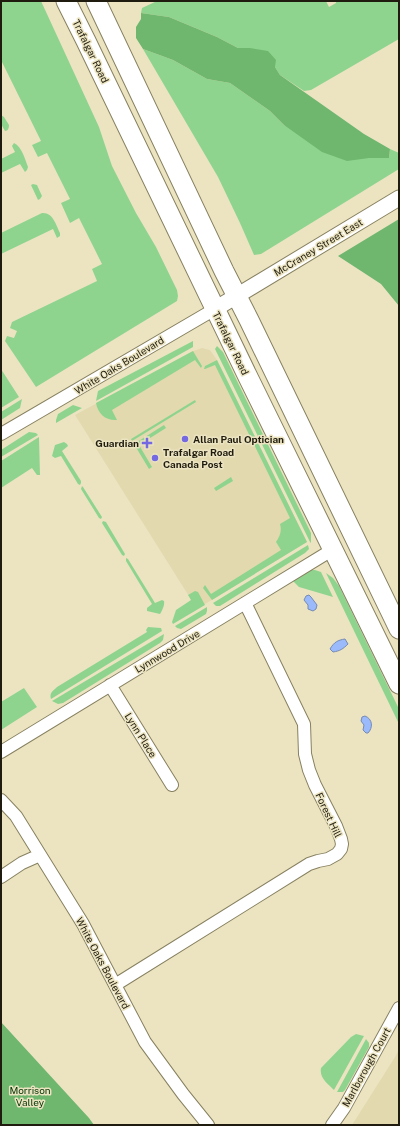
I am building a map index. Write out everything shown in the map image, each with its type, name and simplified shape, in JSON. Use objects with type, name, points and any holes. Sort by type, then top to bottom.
[{"type":"main road","name":"Trafalgar Road","points":[[66,1],[332,550],[399,684]]},
{"type":"main road","points":[[96,1],[236,296],[399,629]]},
{"type":"street","name":"McCraney Street East","points":[[236,296],[399,198]]},
{"type":"street","name":"White Oaks Boulevard","points":[[1,434],[236,296]]},
{"type":"street","name":"Lynnwood Drive","points":[[1,752],[332,550]]},
{"type":"street","name":"Forest Hill","points":[[115,985],[309,864],[328,859],[341,850],[342,844],[336,826],[309,770],[305,754],[304,724],[245,603]]},
{"type":"street","name":"Lynn Place","points":[[110,686],[172,785]]},
{"type":"street","name":"White Oaks Boulevard","points":[[1,800],[16,816],[83,924],[145,1042],[208,1125]]},
{"type":"street","points":[[1,876],[40,855]]},
{"type":"street","name":"Marlborough Court","points":[[332,1125],[344,1108],[399,1008]]},
{"type":"shaded area","points":[[202,348],[210,350],[217,360],[307,542],[197,609],[75,415],[193,351]]},
{"type":"shaded area","points":[[399,1049],[399,1125],[352,1125],[395,1057]]},
{"type":"green space","points":[[1,1],[41,1],[99,127],[112,166],[136,213],[156,247],[177,290],[178,296],[177,301],[36,387],[5,341],[7,336],[14,338],[17,331],[10,328],[12,322],[97,281],[92,269],[102,264],[79,218],[70,223],[61,203],[70,199],[47,153],[38,157],[32,145],[41,141],[1,60]]},
{"type":"green space","points":[[157,1],[326,1],[329,7],[336,3],[336,1],[399,1],[399,39],[311,90],[304,91],[280,75],[275,67],[250,48],[238,48],[217,37],[169,17],[141,13],[142,8]]},
{"type":"green space","points":[[141,13],[169,17],[217,37],[238,48],[268,51],[276,60],[275,67],[280,75],[364,134],[390,149],[389,158],[369,158],[347,161],[322,152],[284,125],[270,111],[230,83],[207,79],[173,60],[143,49],[136,38],[136,27],[141,19]]},
{"type":"green space","points":[[143,49],[173,60],[207,79],[230,83],[270,111],[284,125],[370,158],[389,158],[390,149],[399,153],[399,169],[261,254],[254,255],[218,177]]},
{"type":"green space","points":[[1,115],[9,125],[6,131],[1,124]]},
{"type":"green space","points":[[14,143],[19,147],[23,154],[28,167],[27,170],[25,172],[20,164],[1,173],[1,159],[15,152],[12,146]]},
{"type":"green space","points":[[31,185],[37,185],[42,196],[38,200]]},
{"type":"green space","points":[[42,213],[46,213],[51,217],[60,233],[60,236],[57,238],[53,229],[1,254],[1,233]]},
{"type":"green space","points":[[399,219],[399,306],[381,284],[338,256]]},
{"type":"green space","points":[[193,341],[193,347],[96,401],[98,391]]},
{"type":"green space","points":[[217,346],[223,352],[311,533],[311,543],[215,349]]},
{"type":"green space","points":[[193,351],[202,366],[201,368],[195,360],[112,410],[117,420],[106,418],[97,407],[96,403]]},
{"type":"green space","points":[[217,360],[307,542],[212,600],[203,588],[205,585],[211,594],[281,550],[276,542],[279,538],[281,529],[280,524],[290,518],[215,365],[204,369],[205,366]]},
{"type":"green space","points":[[1,369],[19,397],[1,408]]},
{"type":"green space","points":[[22,399],[20,408],[1,420],[1,412]]},
{"type":"green space","points":[[195,400],[196,402],[132,441],[131,439]]},
{"type":"green space","points":[[73,405],[82,408],[56,423],[58,414]]},
{"type":"green space","points":[[164,425],[166,428],[139,445],[152,467],[149,469],[134,444]]},
{"type":"green space","points":[[29,432],[36,433],[38,435],[1,457],[1,450]]},
{"type":"green space","points":[[39,437],[40,475],[37,475],[32,468],[1,488],[1,461]]},
{"type":"green space","points":[[64,442],[68,446],[62,451],[81,481],[80,485],[61,456],[55,458],[52,456],[55,445]]},
{"type":"green space","points":[[231,477],[233,481],[216,491],[214,488]]},
{"type":"green space","points":[[82,486],[102,517],[101,519],[81,489]]},
{"type":"green space","points":[[103,521],[106,522],[125,554],[124,556],[102,523]]},
{"type":"green space","points":[[308,545],[309,549],[305,553],[220,606],[216,606],[213,603]]},
{"type":"green space","points":[[126,558],[155,603],[162,600],[164,601],[164,606],[160,614],[147,611],[147,608],[152,604],[126,561]]},
{"type":"green space","points":[[309,570],[321,572],[333,597],[299,587],[292,580]]},
{"type":"green space","points":[[326,573],[333,578],[339,586],[399,709],[399,724]]},
{"type":"green space","points":[[195,591],[198,592],[205,605],[173,624],[172,622],[176,610],[191,600],[188,595]]},
{"type":"green space","points":[[207,607],[206,614],[181,629],[175,626]]},
{"type":"green space","points":[[148,627],[161,628],[162,631],[51,699],[51,694],[57,687],[147,632],[146,630]]},
{"type":"green space","points":[[164,634],[163,640],[160,643],[63,703],[58,704],[52,701]]},
{"type":"green space","points":[[24,688],[37,707],[1,730],[1,702]]},
{"type":"green space","name":"Morrison Valley","points":[[1,1022],[89,1118],[94,1125],[1,1125]]},
{"type":"green space","points":[[356,1034],[364,1036],[334,1090],[321,1075],[321,1068],[351,1037]]},
{"type":"green space","points":[[366,1039],[369,1043],[369,1047],[345,1090],[343,1092],[337,1092]]},
{"type":"water","points":[[309,595],[317,605],[316,609],[313,611],[308,609],[308,605],[304,600],[306,596]]},
{"type":"water","points":[[345,639],[348,644],[343,648],[333,652],[330,649],[336,642]]},
{"type":"water","points":[[365,716],[371,721],[371,729],[368,733],[363,730],[364,725],[361,721],[362,717]]},
{"type":"place","name":"Allan Paul Optician","points":[[185,439]]},
{"type":"place","name":"Guardian","points":[[147,443]]},
{"type":"place","name":"Trafalgar Road Canada Post","points":[[155,458]]}]
